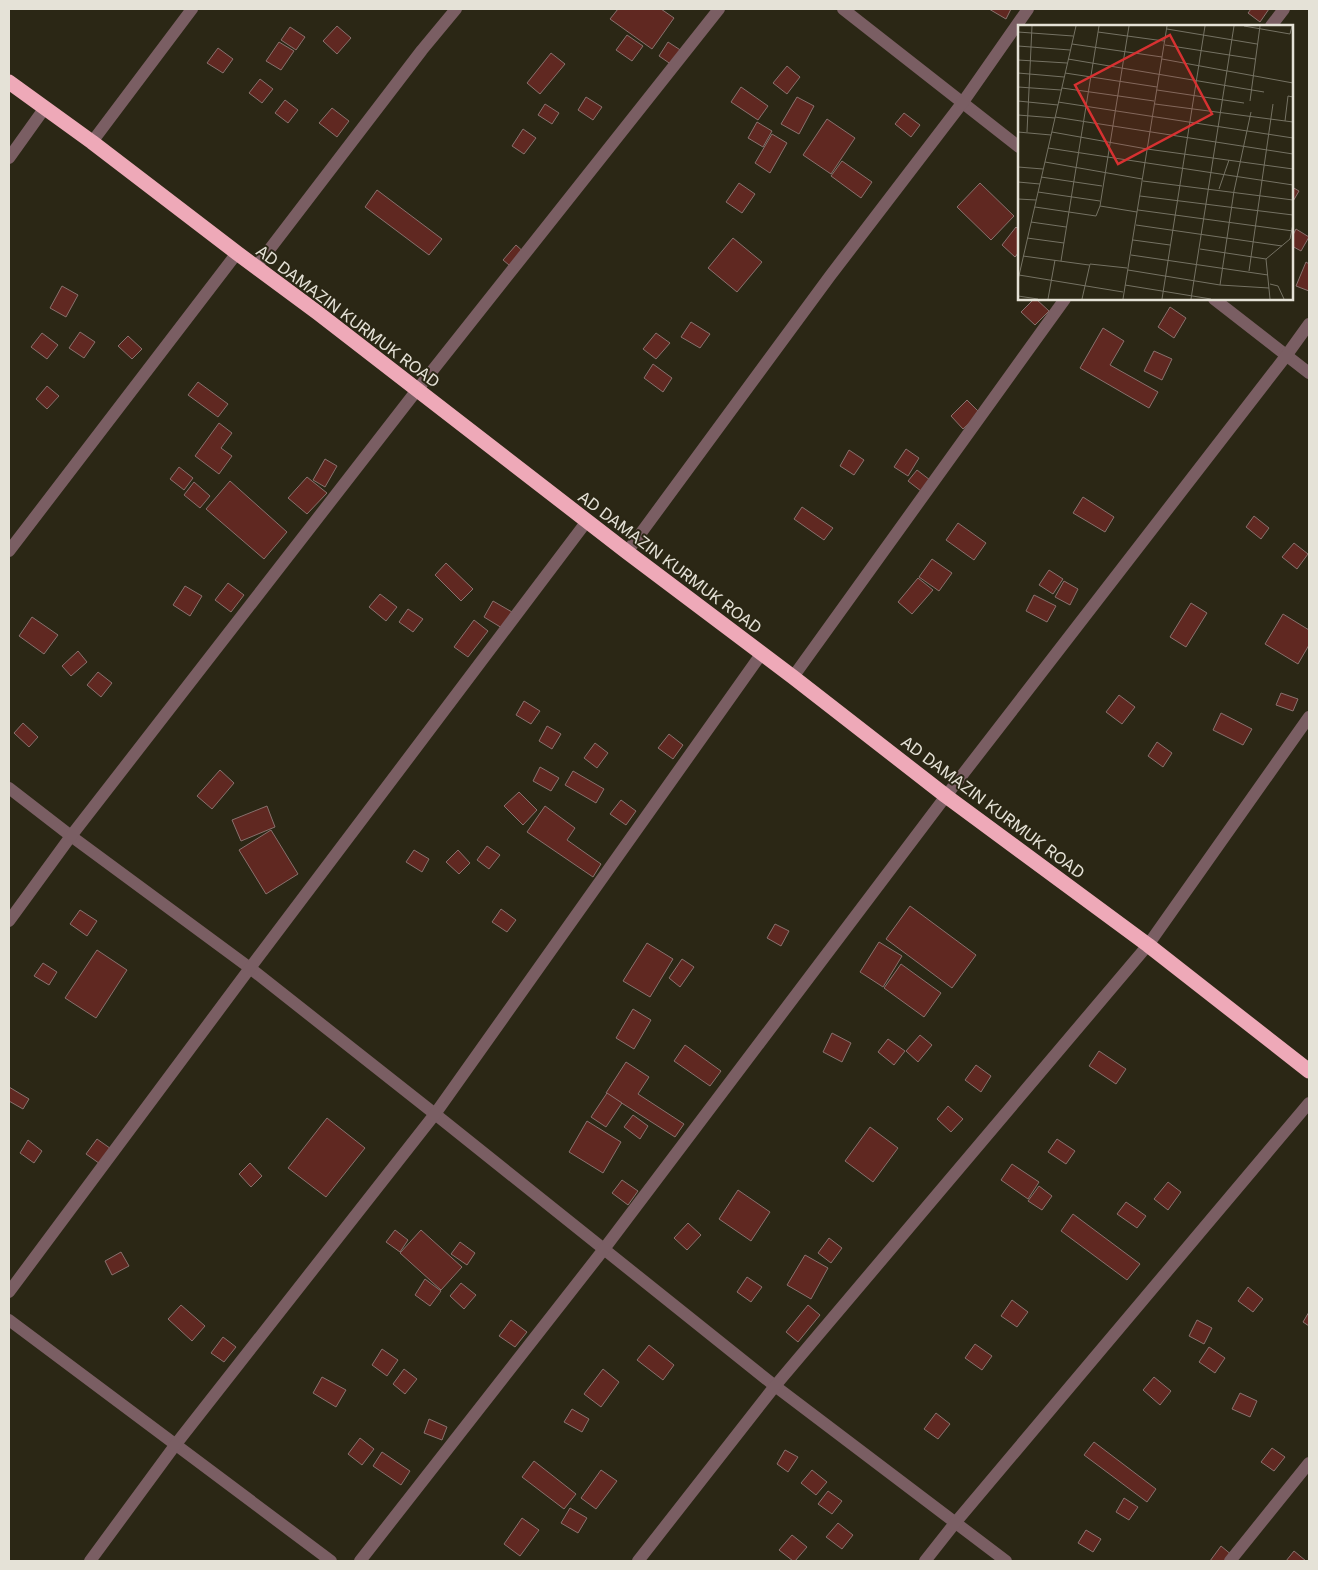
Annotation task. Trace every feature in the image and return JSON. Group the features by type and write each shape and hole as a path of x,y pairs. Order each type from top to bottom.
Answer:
{"highway":[{"name":"AD DAMAZIN KURMUK ROAD","path":"9,82 92,142 236,253 318,313 946,796 1148,945 1309,1071"}],"street":[{"path":"92,142 192,9"},
{"path":"256,267 416,58 456,9"},
{"path":"9,921 70,836 417,390 719,9"},
{"path":"843,9 1018,146"},
{"path":"627,552 830,276 962,102 1028,9"},
{"path":"1272,25 1284,9"},
{"path":"9,158 44,109"},
{"path":"9,551 236,253"},
{"path":"793,677 1065,300"},
{"path":"1215,300 1309,374"},
{"path":"360,1561 604,1249 946,796 1309,324"},
{"path":"9,1292 250,968 587,521"},
{"path":"90,1561 176,1444 436,1114 762,653"},
{"path":"638,1561 775,1386 1148,945 1309,717"},
{"path":"9,788 70,836 250,968 436,1114 775,1386 1006,1561"},
{"path":"925,1561 1309,1103"},
{"path":"9,1320 330,1561"},
{"path":"1230,1561 1309,1463"}],"building":[{"path":"618,9 661,9 674,18 652,49 610,19"},
{"path":"989,9 1011,9 1006,19"},
{"path":"1251,9 1269,9 1260,22 1248,13"},
{"path":"337,26 351,38 337,54 323,41"},
{"path":"290,27 305,37 296,50 281,40"},
{"path":"627,35 643,46 632,61 616,50"},
{"path":"279,42 294,51 281,70 266,61"},
{"path":"668,42 685,53 675,67 659,56"},
{"path":"218,48 233,59 223,73 207,63"},
{"path":"551,53 565,64 540,94 527,83"},
{"path":"787,66 800,77 787,94 773,83"},
{"path":"260,79 273,89 262,103 249,93"},
{"path":"741,87 768,106 758,120 731,102"},
{"path":"586,97 602,107 593,120 578,110"},
{"path":"797,97 814,106 799,134 781,124"},
{"path":"285,100 298,110 288,123 275,113"},
{"path":"545,104 559,113 552,124 538,115"},
{"path":"332,108 349,121 337,137 319,123"},
{"path":"904,113 920,125 911,137 895,124"},
{"path":"827,119 855,138 831,174 803,155"},
{"path":"757,122 772,131 763,147 748,138"},
{"path":"523,129 536,138 524,154 512,146"},
{"path":"772,134 787,143 770,173 755,163"},
{"path":"842,161 872,182 861,198 831,176"},
{"path":"739,183 755,194 742,213 726,202"},
{"path":"980,183 1014,216 991,240 957,207"},
{"path":"1293,188 1299,191 1293,201"},
{"path":"377,190 442,239 429,255 365,207"},
{"path":"1016,227 1018,229 1018,253 1015,257 1002,245"},
{"path":"1296,229 1309,237 1301,251 1293,247 1293,235"},
{"path":"733,238 762,262 737,292 708,268"},
{"path":"516,245 527,255 515,270 503,260"},
{"path":"1306,262 1309,264 1309,291 1296,286"},
{"path":"62,286 78,295 66,317 50,308"},
{"path":"1033,300 1037,300 1049,311 1035,325 1021,312"},
{"path":"1170,307 1186,318 1174,338 1158,327"},
{"path":"691,322 710,334 700,348 681,337"},
{"path":"1103,328 1124,341 1110,365 1158,392 1149,408 1080,368"},
{"path":"80,332 95,342 84,358 69,348"},
{"path":"42,333 58,345 47,359 31,347"},
{"path":"656,333 670,343 656,359 643,349"},
{"path":"128,336 142,349 132,359 118,346"},
{"path":"1154,351 1172,359 1162,380 1144,371"},
{"path":"653,364 672,378 663,392 644,378"},
{"path":"198,382 228,404 218,417 188,395"},
{"path":"47,386 59,396 47,409 36,399"},
{"path":"967,400 980,413 963,429 951,416"},
{"path":"219,423 232,433 221,448 232,456 219,474 195,456"},
{"path":"906,449 919,458 908,476 894,467"},
{"path":"849,450 864,460 854,475 840,466"},
{"path":"325,459 337,466 325,487 313,480"},
{"path":"179,467 193,478 184,490 170,479"},
{"path":"917,470 930,480 921,491 908,481"},
{"path":"307,477 327,493 307,514 288,498"},
{"path":"230,481 287,532 264,559 206,509"},
{"path":"194,482 210,496 200,508 184,495"},
{"path":"1083,497 1114,517 1105,532 1073,513"},
{"path":"802,507 833,528 824,540 794,519"},
{"path":"1254,516 1269,528 1261,539 1246,527"},
{"path":"958,523 986,543 974,560 946,540"},
{"path":"1294,543 1308,554 1297,569 1282,557"},
{"path":"932,559 952,573 939,591 919,577"},
{"path":"446,563 473,589 461,601 435,575"},
{"path":"1049,570 1063,579 1053,594 1039,585"},
{"path":"918,578 933,590 912,614 898,602"},
{"path":"1064,581 1078,589 1070,605 1055,597"},
{"path":"228,583 244,595 231,612 215,600"},
{"path":"185,586 202,596 190,616 173,605"},
{"path":"380,594 397,607 386,621 369,607"},
{"path":"1034,595 1056,606 1047,622 1026,611"},
{"path":"493,601 512,612 502,628 484,617"},
{"path":"1191,603 1207,613 1186,647 1170,637"},
{"path":"408,609 423,619 413,632 399,622"},
{"path":"1283,614 1309,630 1309,645 1298,664 1265,644"},
{"path":"32,617 58,635 44,654 19,636"},
{"path":"474,620 488,631 468,657 454,647"},
{"path":"78,651 87,662 71,676 62,666"},
{"path":"98,672 112,683 101,697 87,685"},
{"path":"1281,693 1298,699 1293,711 1276,705"},
{"path":"1119,695 1135,707 1122,724 1106,712"},
{"path":"524,701 540,711 531,724 516,715"},
{"path":"1221,713 1252,729 1243,745 1213,730"},
{"path":"23,723 38,737 29,747 14,733"},
{"path":"547,726 561,734 552,749 539,741"},
{"path":"669,734 683,745 673,759 658,748"},
{"path":"1157,742 1172,753 1163,767 1148,756"},
{"path":"595,743 608,753 597,768 584,758"},
{"path":"540,767 559,778 551,791 533,781"},
{"path":"220,770 234,783 212,809 197,796"},
{"path":"573,771 604,789 596,803 565,785"},
{"path":"519,792 537,810 523,825 504,806"},
{"path":"621,800 636,811 626,825 610,814"},
{"path":"267,806 275,827 241,841 232,820"},
{"path":"545,806 575,828 567,840 601,864 593,877 527,832"},
{"path":"271,830 298,874 266,894 239,850"},
{"path":"487,846 500,855 489,869 477,860"},
{"path":"414,850 429,859 422,872 406,862"},
{"path":"458,850 470,863 459,874 446,862"},
{"path":"910,906 976,955 952,988 886,939"},
{"path":"501,909 516,920 507,932 492,922"},
{"path":"80,910 97,921 87,936 70,924"},
{"path":"775,924 789,931 781,946 767,938"},
{"path":"879,942 902,956 883,987 860,972"},
{"path":"647,943 673,959 650,997 623,981"},
{"path":"97,950 127,970 96,1018 65,998"},
{"path":"682,959 694,967 680,987 669,978"},
{"path":"43,963 57,972 49,985 34,976"},
{"path":"901,964 941,993 924,1017 884,988"},
{"path":"633,1009 651,1020 634,1049 616,1038"},
{"path":"832,1033 851,1043 842,1062 823,1052"},
{"path":"920,1035 932,1045 918,1062 906,1051"},
{"path":"888,1039 905,1051 894,1065 878,1052"},
{"path":"685,1045 721,1071 710,1086 674,1061"},
{"path":"1099,1051 1126,1069 1116,1084 1089,1066"},
{"path":"626,1062 649,1077 638,1094 684,1124 675,1137 606,1093"},
{"path":"976,1065 991,1076 981,1092 965,1080"},
{"path":"9,1087 29,1099 23,1109 9,1101"},
{"path":"607,1093 622,1103 606,1127 591,1117"},
{"path":"948,1106 963,1119 951,1132 937,1119"},
{"path":"633,1115 648,1126 640,1139 624,1127"},
{"path":"327,1118 365,1148 326,1197 288,1168"},
{"path":"587,1121 621,1142 603,1173 569,1152"},
{"path":"870,1127 898,1148 873,1182 845,1161"},
{"path":"97,1139 114,1151 103,1166 86,1154"},
{"path":"1057,1139 1075,1151 1066,1164 1048,1152"},
{"path":"28,1140 42,1151 34,1163 20,1153"},
{"path":"250,1163 262,1176 251,1187 239,1174"},
{"path":"1012,1164 1039,1182 1028,1199 1001,1180"},
{"path":"622,1180 638,1191 628,1205 612,1193"},
{"path":"1168,1182 1181,1192 1168,1210 1154,1199"},
{"path":"1039,1186 1052,1196 1042,1210 1028,1201"},
{"path":"738,1190 770,1212 751,1241 719,1219"},
{"path":"1126,1202 1146,1216 1137,1228 1117,1214"},
{"path":"1073,1214 1140,1264 1127,1280 1061,1231"},
{"path":"688,1223 701,1235 687,1250 674,1238"},
{"path":"395,1230 408,1240 400,1252 386,1242"},
{"path":"421,1230 462,1267 441,1290 400,1253"},
{"path":"829,1238 842,1248 831,1263 818,1253"},
{"path":"460,1242 475,1253 467,1265 451,1254"},
{"path":"121,1252 129,1266 112,1275 105,1261"},
{"path":"805,1255 828,1268 811,1299 787,1285"},
{"path":"747,1277 762,1287 751,1302 737,1292"},
{"path":"425,1279 441,1291 430,1306 415,1295"},
{"path":"461,1283 476,1295 464,1309 450,1296"},
{"path":"1248,1287 1263,1299 1253,1312 1238,1301"},
{"path":"1012,1300 1028,1312 1017,1327 1001,1316"},
{"path":"181,1305 205,1326 192,1341 168,1319"},
{"path":"808,1305 820,1315 798,1342 786,1332"},
{"path":"1309,1312 1309,1326 1303,1322"},
{"path":"511,1320 527,1332 515,1347 499,1336"},
{"path":"1197,1320 1212,1328 1204,1344 1189,1336"},
{"path":"223,1337 236,1347 224,1362 211,1353"},
{"path":"975,1344 992,1356 982,1370 965,1358"},
{"path":"649,1345 674,1365 663,1380 637,1360"},
{"path":"1209,1347 1225,1358 1215,1373 1199,1362"},
{"path":"382,1349 398,1360 387,1376 372,1365"},
{"path":"404,1369 417,1379 405,1394 393,1384"},
{"path":"603,1369 619,1382 601,1407 584,1394"},
{"path":"322,1377 346,1390 336,1407 313,1393"},
{"path":"1154,1377 1171,1391 1160,1405 1143,1390"},
{"path":"1240,1393 1257,1401 1250,1417 1232,1409"},
{"path":"572,1409 589,1419 582,1432 564,1422"},
{"path":"936,1413 950,1424 938,1439 924,1429"},
{"path":"429,1419 447,1427 442,1440 424,1433"},
{"path":"360,1438 374,1449 362,1465 348,1454"},
{"path":"1094,1442 1156,1489 1147,1502 1084,1455"},
{"path":"1272,1448 1285,1457 1274,1471 1261,1462"},
{"path":"785,1450 798,1457 788,1472 777,1464"},
{"path":"382,1452 410,1471 401,1485 373,1466"},
{"path":"534,1461 576,1494 564,1509 522,1477"},
{"path":"601,1470 617,1481 596,1509 581,1498"},
{"path":"812,1470 827,1482 816,1495 801,1483"},
{"path":"828,1491 842,1501 832,1514 818,1504"},
{"path":"1124,1498 1138,1507 1129,1520 1116,1512"},
{"path":"570,1508 587,1518 578,1533 561,1523"},
{"path":"522,1518 539,1530 520,1556 504,1544"},
{"path":"838,1523 853,1535 842,1549 826,1537"},
{"path":"1086,1530 1101,1539 1093,1552 1078,1543"},
{"path":"792,1535 807,1547 795,1561 779,1550"},
{"path":"1221,1546 1233,1556 1228,1561 1210,1561"},
{"path":"1294,1551 1306,1561 1286,1561"}]}
